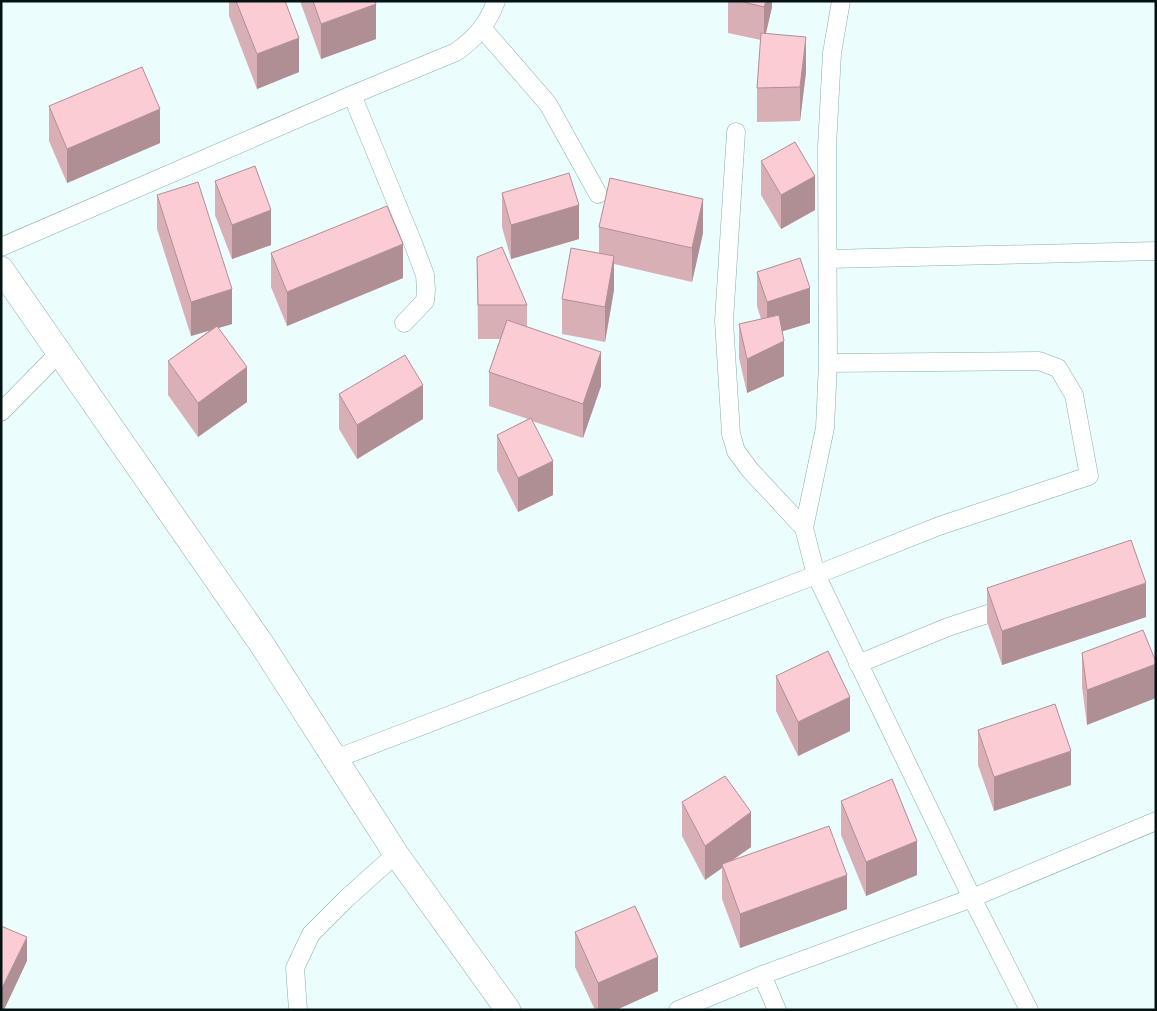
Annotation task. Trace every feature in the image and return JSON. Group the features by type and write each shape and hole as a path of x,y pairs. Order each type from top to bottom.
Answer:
{"main road":[{"path":"1,269 264,646 396,854 508,1010"}],"street":[{"path":"1,247 456,52 483,29 496,1"},
{"path":"841,1 832,53 827,146 828,363 825,428 804,528 816,575 972,898 1029,1010"},
{"path":"483,29 548,104 598,194"},
{"path":"352,95 425,275 425,301 404,323"},
{"path":"736,132 724,321 731,434 736,451 750,470 804,528"},
{"path":"828,259 1156,251"},
{"path":"1,412 60,352"},
{"path":"335,758 816,575 939,526 1089,476 1074,395 1058,368 1039,361 828,363"},
{"path":"858,664 948,627 1025,601"},
{"path":"678,1010 762,975 972,898 1156,821"},
{"path":"298,1010 296,968 312,934 346,899 396,854"},
{"path":"762,975 777,1010"}],"building":[{"path":"236,1 285,1 299,38 257,54"},
{"path":"313,1 375,1 376,4 321,24"},
{"path":"739,1 766,1 764,7"},
{"path":"761,33 806,37 800,87 757,88"},
{"path":"142,67 160,109 67,149 49,106"},
{"path":"795,142 815,176 781,195 761,161"},
{"path":"255,166 271,210 232,225 215,181"},
{"path":"569,173 579,205 511,225 502,193"},
{"path":"610,178 703,199 692,248 599,227"},
{"path":"198,182 232,289 191,302 157,195"},
{"path":"387,206 403,244 287,292 271,253"},
{"path":"502,247 527,305 478,305 477,257"},
{"path":"571,248 614,256 605,307 562,299"},
{"path":"800,258 810,288 767,302 757,272"},
{"path":"779,315 784,341 747,359 739,324"},
{"path":"507,320 601,352 583,404 489,372"},
{"path":"217,326 247,367 198,403 168,361"},
{"path":"405,355 423,385 357,425 339,394"},
{"path":"531,418 553,461 518,478 497,435"},
{"path":"1131,540 1146,583 1002,631 987,588"},
{"path":"1143,630 1156,664 1087,690 1082,653"},
{"path":"828,651 850,697 798,722 776,676"},
{"path":"1055,704 1071,751 994,777 978,730"},
{"path":"725,776 751,812 705,846 682,802"},
{"path":"892,779 917,841 866,862 841,801"},
{"path":"829,826 847,875 740,914 722,864"},
{"path":"635,906 658,957 598,983 575,932"},
{"path":"1,926 27,937 1,990"}]}
